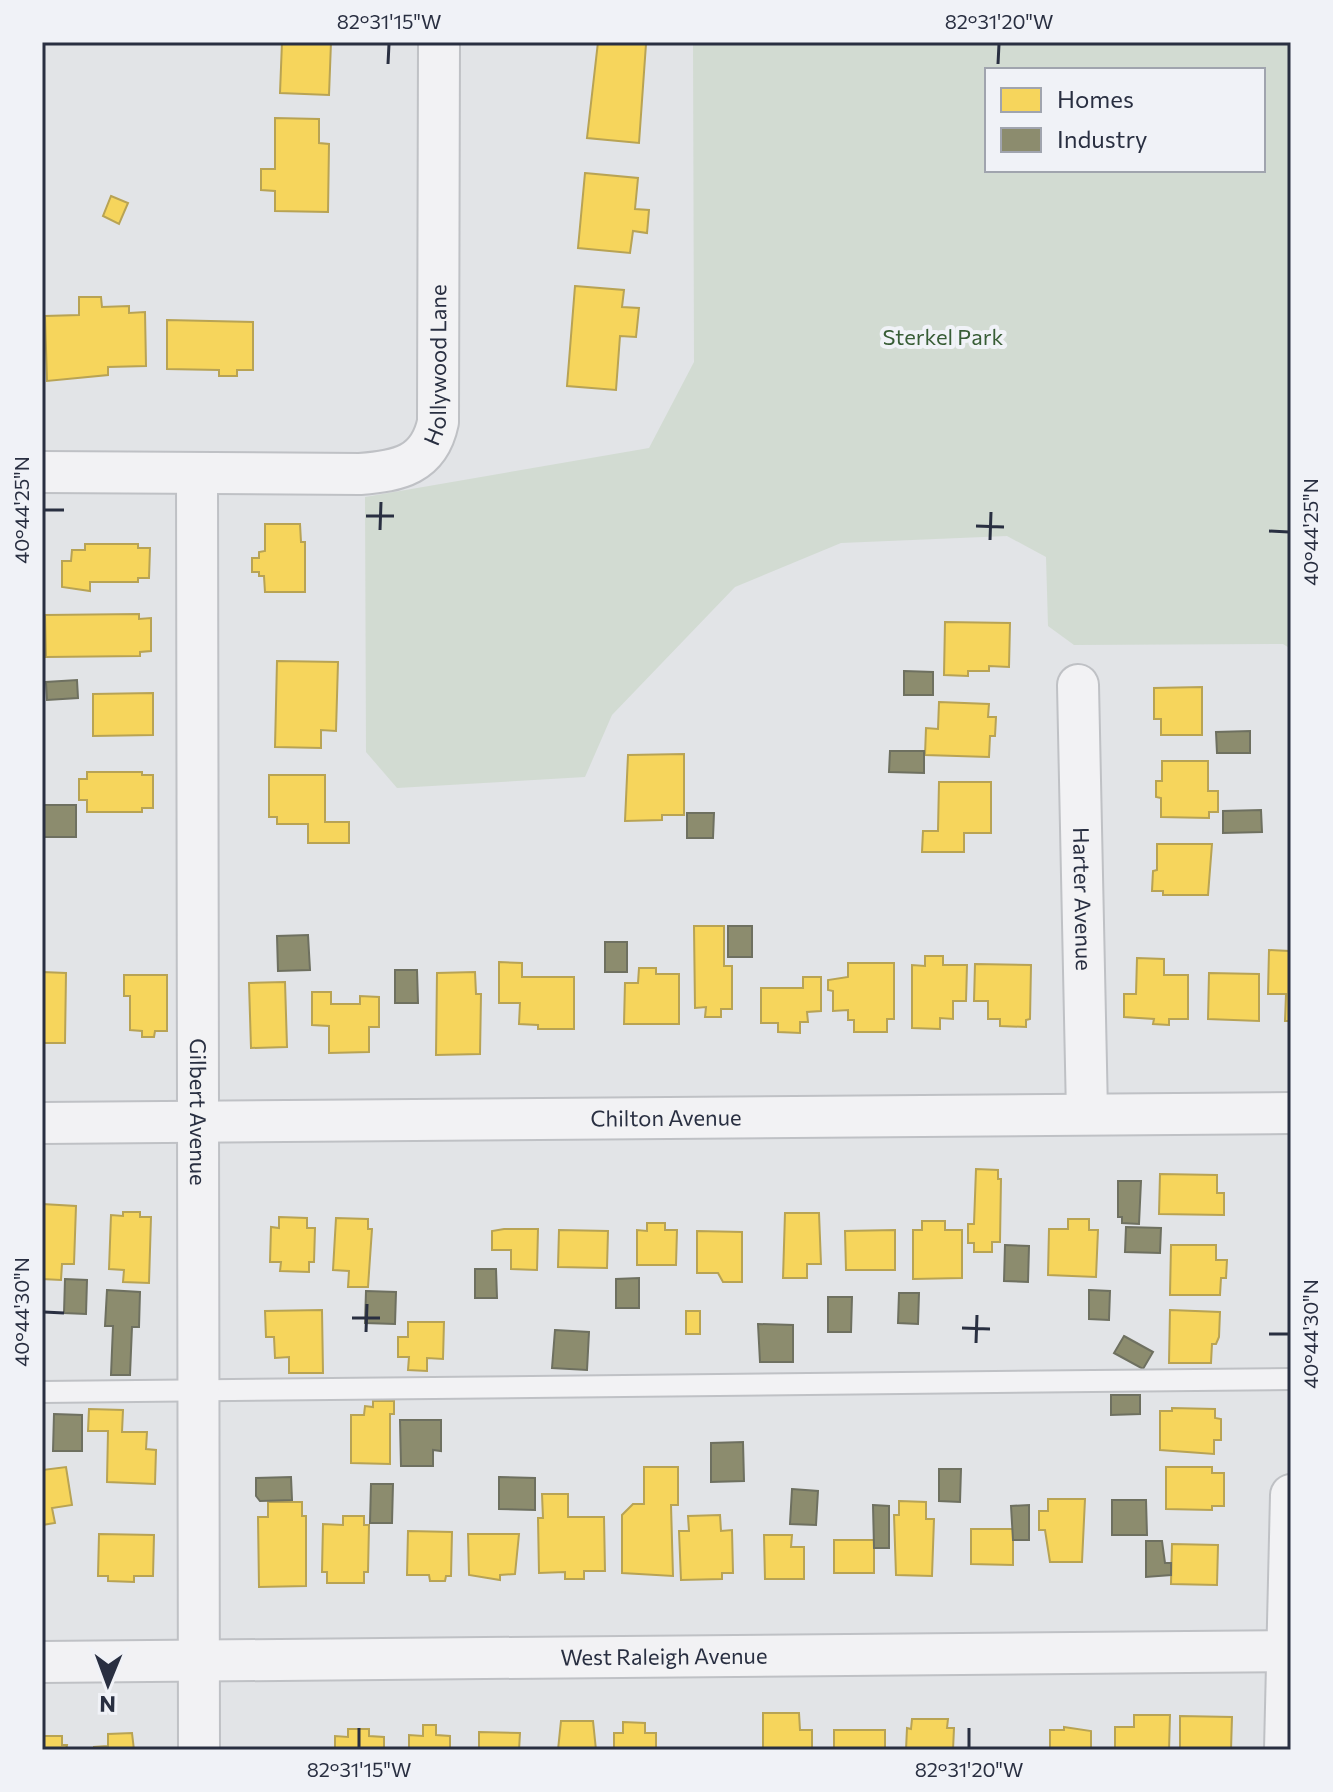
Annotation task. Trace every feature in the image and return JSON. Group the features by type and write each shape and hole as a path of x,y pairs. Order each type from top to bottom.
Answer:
{"street":[{"name":"Hollywood Lane","path":"197,474 385,472 422,455 434,442 438,422 439,42"},
{"path":"42,472 197,474"},
{"name":"Gilbert Avenue","path":"197,474 199,1750"},
{"name":"Harter Avenue","path":"1078,685 1087,1113"},
{"name":"Chilton Avenue","path":"42,1123 1291,1113"},
{"path":"1285,1750 1291,1495"},
{"name":"West Raleigh Avenue","path":"42,1662 1288,1651"}],"lane":[{"path":"42,1392 1291,1379"}],"green space":[{"name":"Sterkel Park","path":"693,42 1291,42 1291,649 1283,644 1074,645 1048,626 1046,557 1007,536 841,543 735,587 612,715 585,777 397,788 366,752 365,497 649,448 694,362"}],"building: Homes":[{"path":"282,42 331,42 329,95 280,93"},
{"path":"598,42 646,44 639,143 587,138"},
{"path":"275,118 319,119 319,143 329,144 328,212 275,211 275,191 261,190 261,169 275,169"},
{"path":"585,173 638,178 635,209 649,210 647,233 633,231 630,253 578,248"},
{"path":"111,196 128,203 119,224 103,216"},
{"path":"575,286 624,290 622,307 639,308 636,337 620,336 616,390 567,386"},
{"path":"79,297 101,297 102,307 129,306 129,313 145,312 146,366 108,367 108,375 47,381 45,316 79,315"},
{"path":"167,320 253,322 253,370 237,370 237,376 219,376 219,370 167,369"},
{"path":"265,524 300,524 301,542 305,542 305,592 265,592 264,576 252,572 252,558 259,558 259,552 265,551"},
{"path":"85,544 138,544 138,548 150,548 149,578 138,578 138,582 90,582 90,591 62,587 62,561 71,561 72,550 85,550"},
{"path":"139,614 139,619 151,618 151,651 140,652 140,656 46,657 45,615"},
{"path":"945,622 1010,623 1009,667 989,666 989,671 968,671 968,676 944,675"},
{"path":"277,661 338,662 336,731 321,730 321,748 275,747"},
{"path":"1202,687 1202,735 1161,735 1161,719 1154,719 1154,688"},
{"path":"153,693 153,735 93,736 93,694"},
{"path":"939,702 989,704 988,717 996,717 995,736 990,736 989,757 925,755 926,728 938,729"},
{"path":"684,754 684,815 662,815 662,820 625,821 628,755"},
{"path":"1162,761 1208,761 1208,791 1218,791 1218,812 1209,812 1209,818 1161,817 1161,798 1156,797 1156,781 1162,781"},
{"path":"87,772 142,772 142,775 153,775 153,808 142,808 142,812 87,812 87,800 79,800 79,779 87,779"},
{"path":"269,775 325,775 325,822 349,822 349,843 308,843 308,824 277,824 277,817 269,817"},
{"path":"939,782 991,782 991,833 964,833 964,852 922,852 923,831 938,831"},
{"path":"1157,844 1212,844 1208,895 1163,895 1163,891 1152,891 1153,871 1157,870"},
{"path":"694,926 724,926 724,966 732,966 732,1009 721,1009 721,1017 705,1017 706,1007 695,1008"},
{"path":"1269,950 1289,951 1291,1021 1285,1021 1286,994 1268,994"},
{"path":"925,956 943,956 943,965 967,965 966,1001 953,1001 953,1019 940,1018 940,1029 912,1028 912,965 925,966"},
{"path":"1137,958 1164,959 1164,975 1188,975 1188,1019 1169,1019 1169,1025 1153,1024 1154,1019 1124,1017 1124,994 1136,994"},
{"path":"499,962 522,963 522,977 574,977 574,1029 538,1029 538,1025 519,1024 520,1003 499,1003"},
{"path":"848,963 894,963 894,1019 887,1019 887,1032 854,1032 854,1020 848,1020 848,1010 833,1011 833,991 828,990 828,980 848,977"},
{"path":"975,964 1031,965 1030,1019 1026,1020 1026,1027 1000,1026 1000,1019 988,1019 988,1001 974,1001"},
{"path":"639,968 656,968 656,974 679,974 679,1024 624,1024 625,983 638,983"},
{"path":"42,972 66,973 65,1043 42,1043"},
{"path":"475,972 476,994 481,994 480,1054 436,1055 437,973"},
{"path":"1209,973 1259,974 1259,1021 1208,1019"},
{"path":"124,975 167,975 167,1031 155,1031 154,1037 142,1037 142,1031 130,1030 130,996 124,996"},
{"path":"803,977 821,977 821,1011 807,1012 808,1022 800,1022 800,1033 778,1032 778,1023 761,1023 761,988 803,988"},
{"path":"285,982 287,1047 251,1048 249,983"},
{"path":"312,992 331,992 331,1004 360,1004 360,996 379,997 379,1027 369,1027 369,1052 329,1053 329,1026 312,1025"},
{"path":"976,1169 998,1170 998,1179 1001,1179 1000,1242 992,1242 992,1252 974,1252 974,1243 968,1243 968,1224 974,1224"},
{"path":"1160,1174 1217,1175 1217,1193 1224,1193 1224,1215 1159,1214"},
{"path":"42,1204 76,1206 74,1264 62,1264 61,1280 42,1279"},
{"path":"123,1212 140,1212 140,1217 151,1217 149,1283 123,1282 124,1270 109,1269 111,1215 123,1216"},
{"path":"785,1213 819,1213 821,1264 807,1264 807,1278 783,1278"},
{"path":"279,1217 307,1218 307,1228 315,1228 314,1262 309,1262 309,1272 280,1271 281,1262 270,1262 271,1227 279,1228"},
{"path":"336,1218 368,1219 368,1229 372,1229 368,1287 348,1287 349,1271 333,1270"},
{"path":"1068,1219 1089,1219 1089,1230 1098,1230 1096,1277 1048,1275 1049,1229 1068,1229"},
{"path":"922,1221 945,1221 945,1230 962,1230 962,1278 913,1279 913,1230 922,1230"},
{"path":"647,1223 665,1223 665,1230 677,1230 676,1265 637,1265 637,1230 647,1231"},
{"path":"538,1229 537,1270 511,1269 511,1250 492,1250 492,1231"},
{"path":"559,1230 608,1231 607,1268 558,1267"},
{"path":"895,1230 895,1270 846,1270 845,1231"},
{"path":"697,1231 742,1232 742,1282 723,1282 718,1273 697,1273"},
{"path":"1171,1245 1216,1245 1216,1260 1227,1260 1226,1278 1221,1278 1220,1295 1170,1295"},
{"path":"322,1310 323,1373 289,1373 289,1357 275,1358 274,1337 266,1337 265,1311"},
{"path":"1170,1310 1220,1312 1219,1337 1216,1344 1212,1344 1211,1363 1169,1363"},
{"path":"686,1311 700,1311 700,1334 686,1334"},
{"path":"408,1322 444,1322 443,1359 427,1358 427,1371 408,1370 409,1357 398,1357 398,1337 408,1337"},
{"path":"373,1401 394,1401 394,1414 390,1414 390,1464 351,1463 351,1415 364,1415 365,1406 373,1407"},
{"path":"1172,1408 1215,1409 1215,1418 1221,1419 1221,1440 1214,1440 1214,1454 1160,1450 1160,1411 1172,1411"},
{"path":"89,1409 123,1410 122,1432 147,1432 146,1449 156,1450 155,1484 107,1482 108,1431 88,1431"},
{"path":"42,1466 43,1470 66,1467 72,1505 52,1508 55,1523 42,1525"},
{"path":"644,1467 678,1467 678,1505 671,1505 673,1576 622,1573 622,1515 633,1504 644,1504"},
{"path":"1166,1467 1212,1467 1212,1473 1224,1473 1224,1506 1212,1506 1212,1510 1166,1509"},
{"path":"542,1494 568,1494 568,1517 604,1517 605,1571 584,1571 584,1579 565,1579 565,1572 539,1573 538,1518 543,1518"},
{"path":"1048,1499 1085,1499 1082,1562 1050,1562 1045,1530 1039,1530 1039,1511 1048,1511"},
{"path":"899,1501 926,1502 926,1519 934,1519 932,1576 896,1575 894,1515 899,1515"},
{"path":"268,1502 302,1502 302,1516 306,1516 306,1586 259,1587 258,1517 268,1517"},
{"path":"720,1515 721,1531 732,1530 733,1573 722,1573 722,1579 681,1580 679,1531 689,1531 688,1516"},
{"path":"343,1516 364,1516 364,1525 369,1525 368,1572 364,1572 364,1583 327,1583 327,1572 322,1572 323,1524 343,1525"},
{"path":"971,1529 1013,1529 1013,1565 971,1564"},
{"path":"408,1531 452,1532 451,1576 446,1576 445,1581 430,1581 429,1575 407,1575"},
{"path":"99,1534 154,1535 153,1576 134,1576 134,1582 108,1581 108,1576 98,1576"},
{"path":"468,1534 519,1534 515,1574 500,1575 500,1580 469,1575"},
{"path":"764,1535 792,1535 791,1547 804,1547 804,1579 765,1579"},
{"path":"834,1540 874,1540 874,1573 834,1573"},
{"path":"1172,1544 1218,1545 1217,1585 1171,1584"},
{"path":"763,1713 799,1713 800,1730 812,1730 812,1750 763,1750"},
{"path":"1134,1715 1170,1715 1169,1750 1115,1750 1115,1727 1134,1727"},
{"path":"1180,1716 1232,1717 1231,1750 1180,1750"},
{"path":"912,1719 948,1719 947,1728 954,1728 953,1750 906,1750 907,1728 911,1729"},
{"path":"561,1721 593,1721 596,1750 558,1750"},
{"path":"623,1722 645,1723 645,1733 656,1733 656,1750 614,1750 614,1733 623,1733"},
{"path":"423,1725 436,1725 436,1735 450,1736 450,1750 409,1750 409,1735 423,1736"},
{"path":"1064,1727 1091,1731 1091,1750 1050,1750 1050,1730 1064,1730"},
{"path":"348,1729 369,1729 369,1736 384,1737 384,1750 335,1750 335,1736 348,1737"},
{"path":"834,1730 885,1730 885,1750 834,1750"},
{"path":"479,1732 520,1733 519,1750 479,1750"},
{"path":"132,1733 134,1750 94,1750 94,1747 108,1746 108,1734"},
{"path":"42,1736 62,1736 62,1745 67,1745 66,1750 42,1750"}],"building: Industry":[{"path":"904,671 933,672 933,695 904,695"},
{"path":"77,680 78,698 47,700 46,682"},
{"path":"1250,731 1250,753 1217,753 1216,732"},
{"path":"890,751 924,751 924,773 889,772"},
{"path":"42,805 76,805 76,837 42,837"},
{"path":"1261,810 1262,832 1223,833 1223,811"},
{"path":"687,813 714,813 713,838 687,838"},
{"path":"728,926 752,926 752,957 728,957"},
{"path":"308,935 310,970 278,971 277,936"},
{"path":"605,942 627,942 627,972 605,972"},
{"path":"395,970 417,970 418,1003 395,1003"},
{"path":"1118,1181 1141,1181 1139,1224 1122,1223 1122,1217 1118,1217"},
{"path":"1126,1227 1161,1228 1160,1253 1125,1252"},
{"path":"1005,1245 1029,1246 1028,1282 1004,1281"},
{"path":"475,1269 496,1269 497,1298 475,1298"},
{"path":"639,1278 639,1308 616,1308 616,1279"},
{"path":"65,1279 87,1280 86,1314 64,1313"},
{"path":"107,1290 140,1292 139,1327 132,1327 130,1375 111,1375 113,1326 105,1326"},
{"path":"1089,1290 1110,1291 1109,1320 1089,1319"},
{"path":"366,1291 396,1292 395,1324 365,1323"},
{"path":"899,1293 919,1293 918,1324 898,1323"},
{"path":"828,1297 852,1297 851,1332 828,1332"},
{"path":"758,1324 793,1325 793,1362 760,1362"},
{"path":"555,1330 589,1332 587,1370 552,1368"},
{"path":"1124,1336 1153,1352 1143,1369 1114,1353"},
{"path":"1111,1395 1140,1395 1140,1414 1111,1415"},
{"path":"54,1414 82,1415 82,1451 53,1451"},
{"path":"400,1420 441,1420 441,1451 433,1450 433,1466 401,1466"},
{"path":"743,1442 744,1481 711,1482 711,1443"},
{"path":"939,1469 961,1469 960,1502 939,1501"},
{"path":"291,1477 292,1500 260,1501 256,1496 256,1478"},
{"path":"499,1477 535,1478 535,1510 499,1509"},
{"path":"371,1484 393,1484 392,1523 370,1523"},
{"path":"792,1489 818,1491 816,1525 790,1524"},
{"path":"1112,1500 1146,1500 1147,1535 1112,1535"},
{"path":"873,1505 889,1506 889,1548 874,1548"},
{"path":"1029,1505 1029,1540 1013,1540 1011,1506"},
{"path":"1146,1541 1162,1541 1165,1563 1171,1563 1171,1575 1146,1577"}]}
